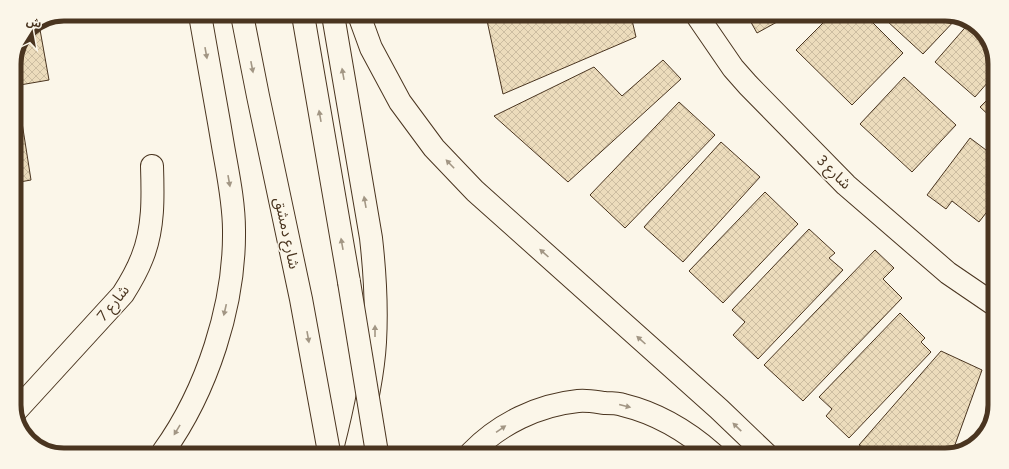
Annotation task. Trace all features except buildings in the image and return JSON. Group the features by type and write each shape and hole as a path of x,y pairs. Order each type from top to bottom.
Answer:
{"main road":[{"path":"165,448 186,414 203,380 216,344 224,314 232,269 234,231 233,199 201,21"},
{"name":"شارع دمشق","path":"243,21 301,298 328,448"},
{"path":"304,21 376,448"},
{"path":"334,21 371,238 375,275 375,342 366,409 356,448"},
{"path":"360,21 371,48 400,102 434,148 476,191 719,409 760,448"},
{"name":"شارع 3","path":"701,21 733,68 748,85 846,185 948,273 988,300"},
{"name":"شارع 7","path":"21,405 123,294 134,276 148,242 152,204 152,166"},
{"path":"477,448 490,436 509,423 526,415 554,406 579,401 623,404 651,414 695,439 706,448"}]}
